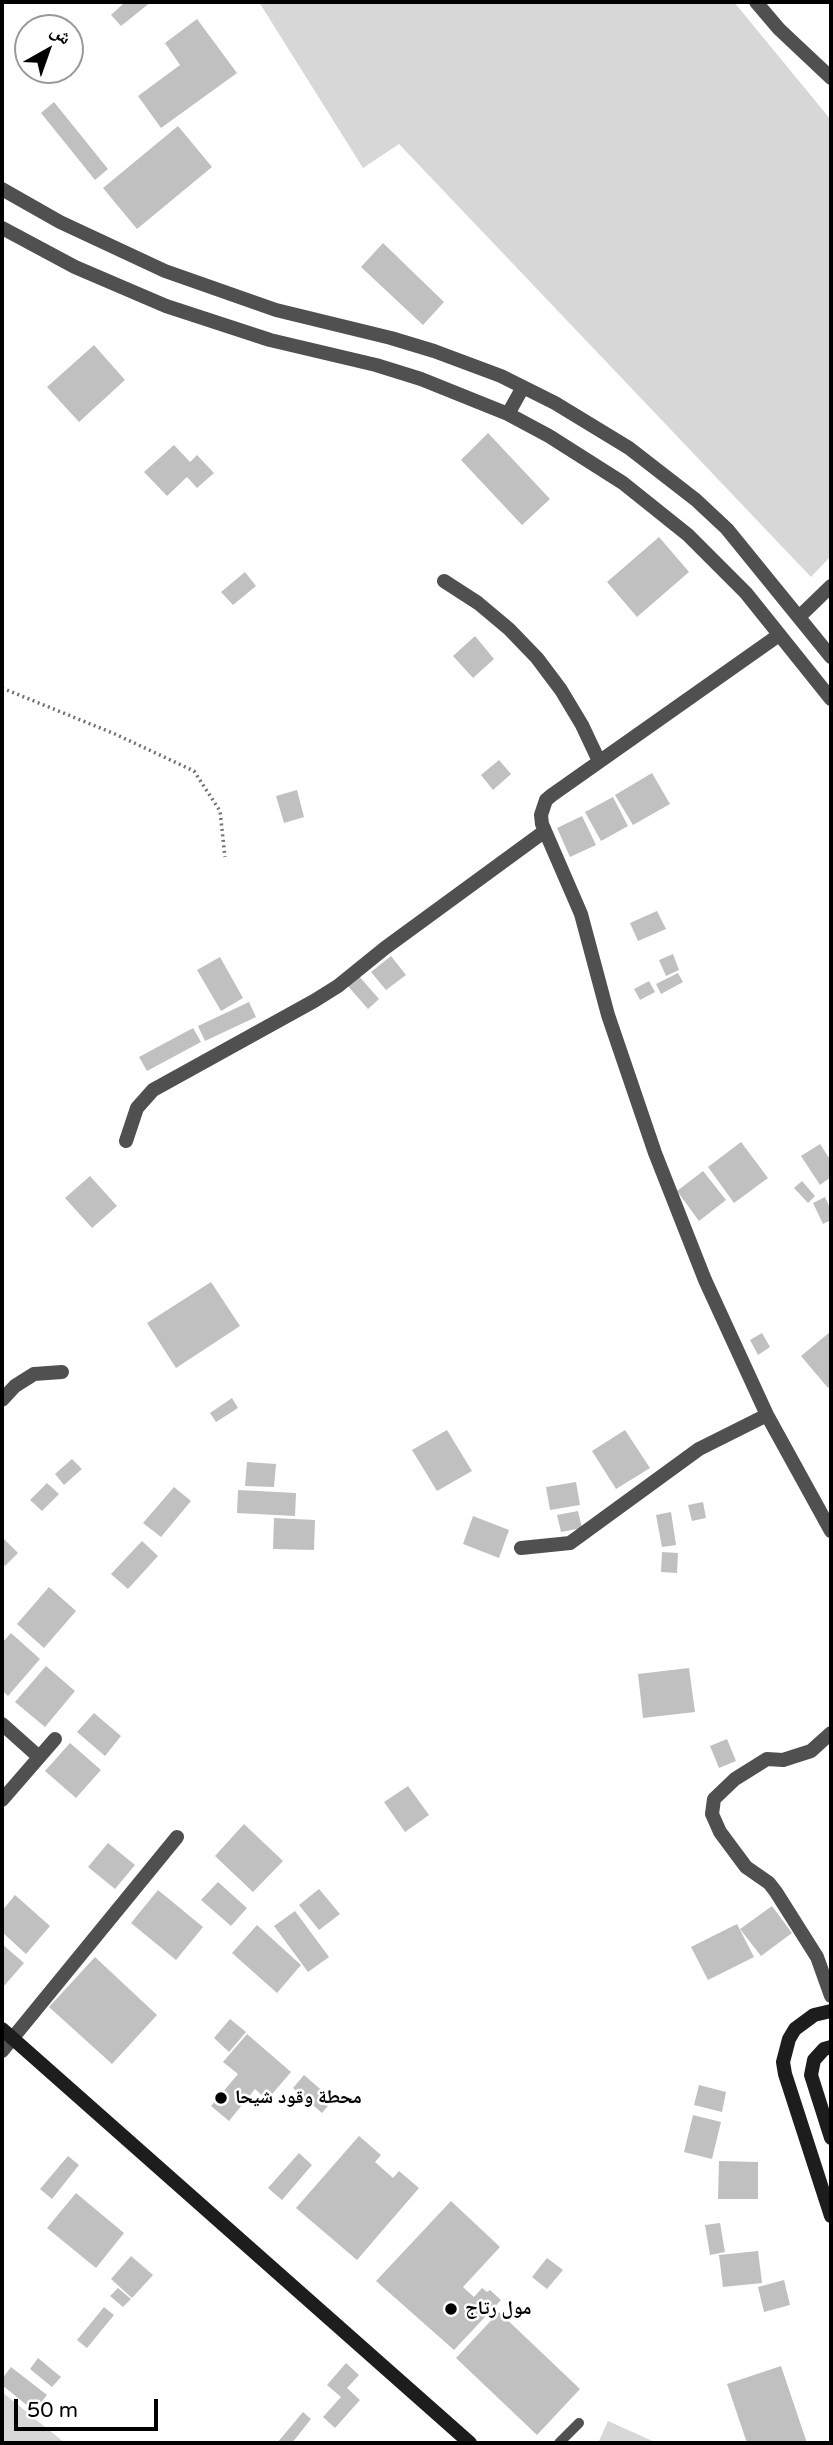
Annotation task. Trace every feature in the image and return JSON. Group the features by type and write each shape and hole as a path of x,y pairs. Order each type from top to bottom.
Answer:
{"main road":[{"path":"831,2011 814,2015 795,2029 789,2039 783,2062 831,2216"},
{"path":"7,2034 470,2443"},
{"path":"831,2047 824,2049 814,2060 811,2075 831,2138"}],"street":[{"path":"756,2 779,29 831,78"},
{"path":"2,189 60,222 165,271 276,310 433,351 501,376 565,408 620,442 696,500 727,529 831,657"},
{"path":"2,228 75,267 166,306 270,340 376,365 421,379 508,414 590,460 656,509 718,563 746,593 831,699"},
{"path":"508,414 523,387"},
{"path":"444,581 488,612 537,658 561,690 599,761"},
{"path":"799,617 831,586"},
{"path":"779,635 546,800 541,815 545,831 581,915 608,1015 655,1153 705,1280 767,1415 831,1531"},
{"path":"126,1141 137,1108 153,1090 338,986 384,948 545,831"},
{"path":"2,1400 15,1386 34,1374 62,1373"},
{"path":"521,1548 570,1543 699,1448 767,1415"},
{"path":"2,1724 39,1757"},
{"path":"831,1733 811,1751 783,1760 767,1759 753,1766 714,1799 712,1814 720,1832 746,1867 769,1883 776,1892 817,1957 831,1996"},
{"path":"2,1800 55,1739"},
{"path":"2,2051 7,2034 177,1837"}],"lane":[{"path":"559,2443 579,2423"}],"path":[{"path":"2,688 141,745 194,771 220,811 225,857"}],"shaded area":[{"path":"259,2 734,2 831,120 831,556 811,577 399,144 363,168"},
{"path":"2,2392 65,2443 2,2443"},
{"path":"608,2421 657,2443 598,2443"}],"building":[{"path":"121,2 151,2 121,26 111,15 123,4"},
{"path":"197,19 237,73 161,128 138,96 180,65 165,43"},
{"path":"54,102 108,169 95,180 41,113"},
{"path":"178,126 212,167 137,229 103,188"},
{"path":"383,243 444,302 423,325 361,267"},
{"path":"94,345 125,380 79,422 47,387"},
{"path":"488,433 550,499 522,525 461,460"},
{"path":"174,445 190,462 197,455 214,473 197,488 187,477 167,496 144,472"},
{"path":"659,537 689,572 637,617 607,582"},
{"path":"245,572 256,586 233,605 221,592"},
{"path":"475,636 494,659 473,678 453,656"},
{"path":"499,760 511,774 493,790 481,775"},
{"path":"652,773 670,804 633,825 615,795"},
{"path":"297,790 304,817 284,823 276,796"},
{"path":"613,797 628,826 601,841 585,812"},
{"path":"582,816 596,845 570,857 557,828"},
{"path":"657,911 666,929 638,941 630,923"},
{"path":"673,954 679,970 666,976 659,960"},
{"path":"391,956 406,975 386,990 371,972"},
{"path":"220,957 243,998 221,1011 197,970"},
{"path":"678,973 683,982 661,994 656,984"},
{"path":"358,975 379,999 368,1009 347,985"},
{"path":"649,981 655,992 640,1000 634,989"},
{"path":"249,1002 256,1017 205,1041 198,1026"},
{"path":"193,1028 201,1042 147,1071 139,1057"},
{"path":"741,1142 768,1178 734,1203 708,1167"},
{"path":"820,1144 831,1161 831,1177 820,1185 801,1156"},
{"path":"703,1171 726,1200 699,1221 677,1191"},
{"path":"90,1176 117,1206 92,1228 65,1198"},
{"path":"802,1181 815,1196 808,1203 794,1188"},
{"path":"825,1197 831,1210 831,1220 823,1224 813,1203"},
{"path":"211,1282 240,1326 176,1368 147,1323"},
{"path":"830,1332 831,1385 828,1388 801,1356"},
{"path":"762,1333 770,1347 758,1355 750,1340"},
{"path":"232,1398 238,1408 216,1422 210,1413"},
{"path":"447,1430 472,1471 437,1491 412,1450"},
{"path":"625,1430 650,1468 616,1489 592,1451"},
{"path":"72,1459 82,1469 64,1485 55,1474"},
{"path":"247,1462 276,1464 274,1487 245,1486"},
{"path":"576,1482 580,1505 550,1510 546,1487"},
{"path":"47,1483 59,1494 42,1511 30,1500"},
{"path":"174,1487 191,1501 161,1537 143,1523"},
{"path":"238,1490 296,1493 295,1516 237,1513"},
{"path":"703,1502 706,1518 692,1521 688,1505"},
{"path":"578,1511 582,1528 561,1532 557,1515"},
{"path":"671,1512 676,1545 662,1547 656,1515"},
{"path":"473,1516 509,1530 499,1558 463,1544"},
{"path":"274,1518 315,1520 314,1550 273,1549"},
{"path":"2,1537 18,1553 5,1566 2,1562"},
{"path":"142,1541 158,1556 128,1589 111,1574"},
{"path":"662,1552 678,1553 677,1573 661,1572"},
{"path":"49,1587 76,1611 44,1648 17,1624"},
{"path":"11,1633 40,1659 8,1696 2,1690 2,1643"},
{"path":"46,1666 75,1691 45,1727 15,1702"},
{"path":"689,1668 695,1712 643,1718 638,1674"},
{"path":"94,1713 121,1736 105,1756 77,1732"},
{"path":"727,1739 736,1761 719,1768 710,1746"},
{"path":"70,1743 101,1770 76,1798 45,1771"},
{"path":"408,1786 429,1815 405,1832 384,1802"},
{"path":"244,1824 283,1861 253,1892 215,1856"},
{"path":"108,1843 135,1865 115,1889 88,1867"},
{"path":"218,1882 247,1908 231,1926 201,1900"},
{"path":"319,1889 340,1914 319,1930 299,1905"},
{"path":"158,1890 203,1927 176,1960 131,1923"},
{"path":"15,1895 50,1926 26,1954 2,1932 2,1911"},
{"path":"772,1906 792,1933 761,1956 740,1929"},
{"path":"295,1911 329,1957 308,1972 274,1926"},
{"path":"737,1924 754,1957 708,1980 691,1947"},
{"path":"257,1925 301,1965 277,1993 232,1953"},
{"path":"2,1944 24,1963 4,1986 2,1984"},
{"path":"95,1957 157,2015 112,2064 49,2007"},
{"path":"230,2019 246,2032 229,2052 214,2038"},
{"path":"247,2034 291,2072 267,2100 255,2089 229,2121 211,2106 238,2074 223,2062"},
{"path":"304,2075 333,2100 322,2113 293,2088"},
{"path":"699,2085 726,2092 722,2112 694,2105"},
{"path":"693,2115 721,2122 712,2159 684,2152"},
{"path":"359,2136 381,2155 375,2162 393,2178 399,2171 419,2188 357,2260 296,2208"},
{"path":"299,2153 312,2165 282,2200 268,2188"},
{"path":"68,2156 79,2165 52,2199 40,2189"},
{"path":"719,2161 758,2162 758,2199 718,2199"},
{"path":"76,2193 124,2233 96,2268 47,2228"},
{"path":"451,2201 500,2247 463,2287 474,2297 482,2288 487,2292 490,2290 501,2300 454,2350 376,2281"},
{"path":"720,2223 725,2252 710,2255 705,2225"},
{"path":"758,2251 762,2283 723,2287 719,2255"},
{"path":"131,2256 153,2275 132,2298 111,2279"},
{"path":"547,2258 563,2270 547,2289 532,2277"},
{"path":"784,2280 790,2305 764,2312 758,2287"},
{"path":"118,2288 131,2299 123,2307 110,2296"},
{"path":"104,2307 114,2315 87,2348 77,2340"},
{"path":"499,2312 580,2389 537,2435 456,2358"},
{"path":"38,2358 61,2377 52,2387 30,2369"},
{"path":"346,2363 359,2375 347,2388 360,2400 335,2428 323,2417 341,2397 327,2385"},
{"path":"781,2366 807,2443 747,2443 727,2384"},
{"path":"11,2367 47,2395 34,2411 2,2385 2,2379"},
{"path":"303,2412 311,2419 292,2443 277,2443"}],"place":[{"name":"محطة وقود شيحا","path":"221,2098"},
{"name":"مول رتاج","path":"451,2309"}]}
